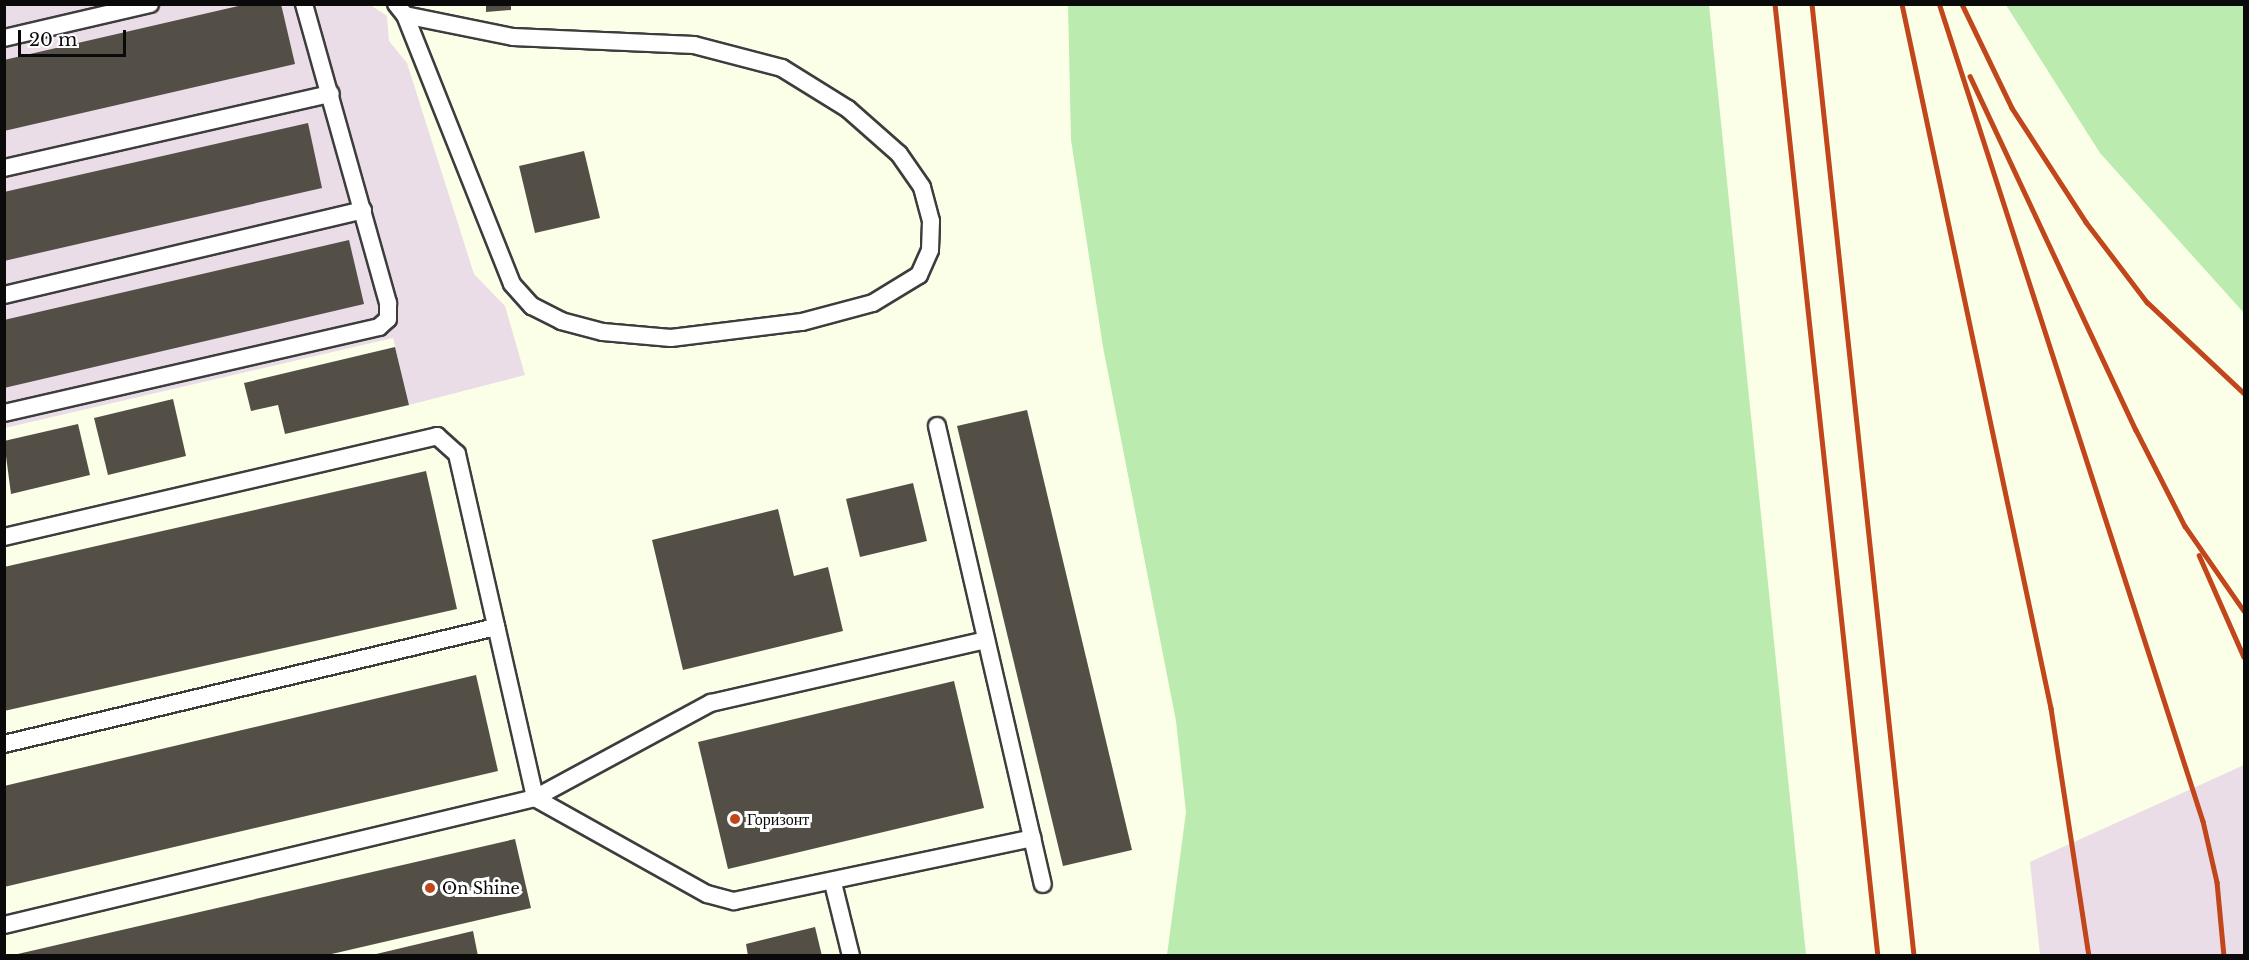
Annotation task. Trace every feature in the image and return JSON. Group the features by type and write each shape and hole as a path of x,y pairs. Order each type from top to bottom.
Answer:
{"lane":[{"path":"4,38 150,4"},
{"path":"4,413 379,327 388,319 388,303 304,4"},
{"path":"400,10 504,36 694,45 782,68 848,109 899,154 922,187 931,221 930,250 919,275 873,303 802,322 671,338 603,332 561,321 532,306 512,284 400,10"},
{"path":"4,168 330,94"},
{"path":"4,295 363,210"},
{"path":"937,426 1043,884"},
{"path":"4,537 437,436 457,454 536,798 707,894 734,901 833,883 1032,838"},
{"path":"4,744 496,627"},
{"path":"4,926 536,798 711,703 986,640"},
{"path":"833,883 851,956"}],"shaded area":[{"path":"369,4 387,16 389,41 407,63 474,274 505,306 525,375 409,405 393,338 5,428 4,5"},
{"path":"2244,765 2244,955 2040,955 2030,862"}],"green space":[{"path":"1068,5 1709,5 1806,955 1167,955 1186,812 1176,721 1103,347 1071,140"},
{"path":"2006,5 2244,5 2244,313 2100,153"}],"building":[{"path":"247,4 281,4 295,64 4,131 4,60"},
{"path":"486,4 511,4 511,10 486,12"},
{"path":"308,123 322,188 4,261 4,192"},
{"path":"584,151 600,218 535,233 519,166"},
{"path":"349,240 364,304 4,388 4,320"},
{"path":"395,347 409,405 285,434 278,405 251,411 244,383"},
{"path":"173,399 186,456 108,475 94,418"},
{"path":"1027,410 1132,850 1063,866 957,426"},
{"path":"78,424 90,475 11,494 4,441"},
{"path":"426,471 457,609 4,711 4,567"},
{"path":"913,483 927,541 860,557 846,499"},
{"path":"778,509 794,576 828,567 843,631 683,670 652,540"},
{"path":"476,675 498,771 4,887 4,786"},
{"path":"954,681 984,808 728,869 698,742"},
{"path":"515,839 531,908 323,956 9,956"},
{"path":"815,927 822,956 748,956 746,944"},
{"path":"473,931 478,956 372,956 372,955"}],"railway":[{"path":"1775,4 1878,956"},
{"path":"1812,4 1914,956"},
{"path":"1902,4 2051,708 2089,956"},
{"path":"1962,4 2012,108 2086,222 2147,302 2244,393"},
{"path":"1940,6 2203,821 2217,882 2224,956"},
{"path":"1970,76 2136,430 2185,526 2244,611"},
{"path":"2199,555 2244,657"}],"place":[{"name":"Горизонт","path":"735,819"},
{"name":"On Shine","path":"430,888"}]}
